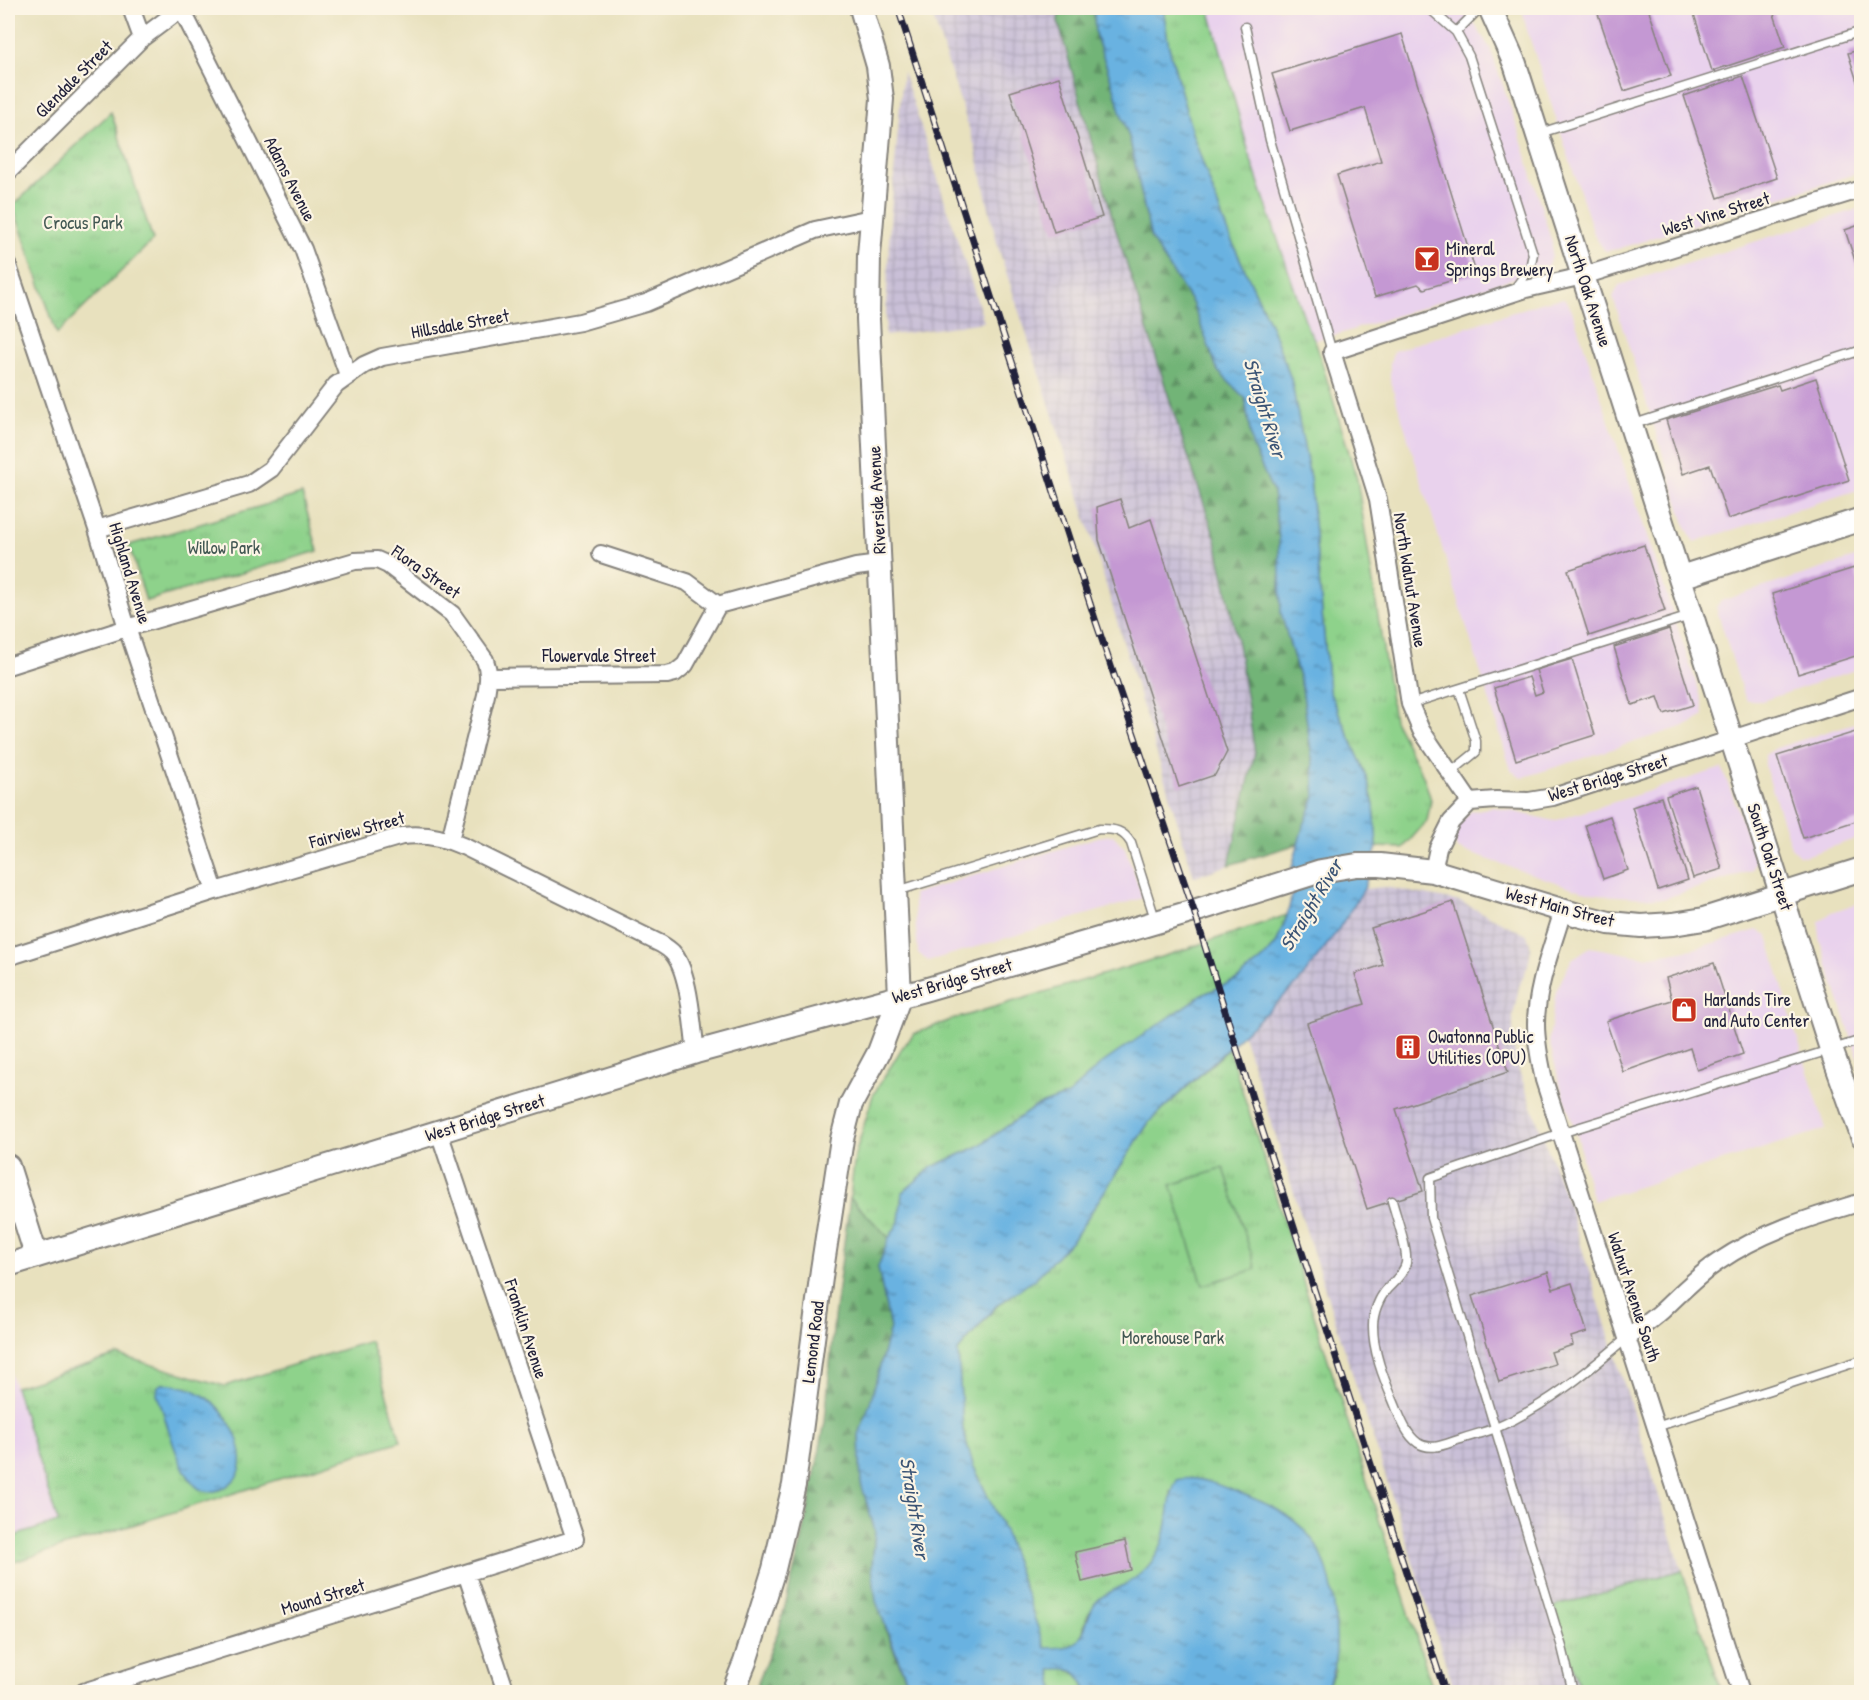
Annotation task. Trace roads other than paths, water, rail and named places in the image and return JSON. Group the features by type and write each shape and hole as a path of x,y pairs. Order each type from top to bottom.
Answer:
{"main road":[{"name":"Riverside Avenue","path":"861,8 878,66 882,99 871,218 868,319 900,996"},
{"name":"North Oak Avenue","path":"1490,8 1515,64 1681,577"},
{"path":"1681,577 1862,519"},
{"name":"South Oak Street","path":"1681,577 1831,1049 1862,1136"},
{"name":"West Bridge Street","path":"8,1264 696,1052 1156,922 1300,877 1357,865 1399,866 1433,871"},
{"name":"West Main Street","path":"1433,871 1609,923 1641,926 1704,919 1862,869"},
{"name":"Lemond Road","path":"734,1692 774,1569 794,1485 842,1138 851,1104 879,1052 900,996"},
{"path":"8,1166 36,1255"}],"street":[{"path":"131,8 142,39"},
{"name":"Glendale Street","path":"8,172 142,39 182,8"},
{"name":"Adams Avenue","path":"182,8 303,249 348,375"},
{"name":"West Vine Street","path":"1332,352 1511,294 1582,276 1862,189"},
{"name":"Hillsdale Street","path":"97,529 249,484 260,478 271,469 336,385 348,375 382,357 580,322 612,314 646,303 815,230 871,218"},
{"name":"Highland Avenue","path":"8,266 215,891"},
{"name":"North Walnut Avenue","path":"1332,352 1378,499 1410,704 1421,730 1470,802"},
{"path":"601,554 687,582 718,605 856,567 880,564"},
{"name":"Flora Street","path":"8,666 127,628 355,561 377,560 388,565 452,614 485,660 489,677"},
{"name":"Flowervale Street","path":"489,677 667,675 675,673 685,665 718,605"},
{"path":"450,840 489,677"},
{"name":"West Bridge Street","path":"1470,802 1529,801 1553,797 1862,697"},
{"path":"1433,871 1438,848 1451,822 1470,802"},
{"name":"Fairview Street","path":"8,957 215,891 402,836 432,835 450,840 661,944 672,952 685,977 696,1052"},
{"name":"Walnut Avenue South","path":"1563,910 1539,993 1536,1022 1537,1052 1741,1692"},
{"name":"Franklin Avenue","path":"439,1132 575,1539"},
{"path":"1627,1338 1661,1312 1690,1284 1748,1243 1793,1223 1862,1202"},
{"name":"Mound Street","path":"83,1692 112,1688 575,1539"},
{"path":"466,1573 506,1692"}],"lane":[{"path":"1429,8 1456,32 1469,56 1533,254 1530,267 1511,294"},
{"path":"1456,32 1480,8"},
{"path":"1245,27 1270,140 1332,352"},
{"path":"1537,134 1862,31"},
{"path":"1631,425 1862,350"},
{"path":"1410,704 1692,615"},
{"path":"1450,773 1476,752 1476,741 1459,689"},
{"path":"896,891 1100,829 1111,829 1126,835 1131,843 1156,922"},
{"path":"1573,1692 1562,1647 1431,1218 1430,1178 1561,1133 1862,1040"},
{"path":"1392,1201 1403,1242 1406,1264 1396,1280 1386,1290 1377,1307 1373,1332 1378,1357 1403,1424 1419,1443 1433,1448 1494,1428 1529,1411 1571,1384 1627,1338"},
{"path":"1656,1427 1862,1360"}],"water":[{"name":"Straight River","path":"1094,8 1163,8 1169,47 1192,133 1227,231 1271,326 1291,379 1310,478 1329,691 1366,774 1374,805 1377,847 1364,889 1338,930 1299,982 1149,1122 1075,1237 1035,1279 996,1306 958,1351 963,1430 973,1465 1005,1533 1045,1648 1066,1647 1077,1642 1096,1602 1144,1571 1161,1546 1171,1496 1177,1480 1199,1479 1258,1500 1278,1510 1295,1522 1319,1550 1332,1590 1336,1638 1336,1655 1325,1692 1088,1692 1075,1672 1059,1669 1051,1670 1055,1692 911,1692 876,1601 872,1567 875,1531 861,1483 859,1435 890,1328 878,1267 889,1238 899,1222 902,1193 932,1167 977,1147 1035,1107 1068,1095 1101,1064 1204,994 1238,979 1264,958 1276,944 1287,916 1295,882 1292,867 1302,830 1315,797 1302,687 1281,613 1279,538 1273,492 1252,445 1245,398 1218,371 1193,304 1151,239 1130,140 1095,33"},
{"path":"164,1383 191,1389 208,1398 230,1423 239,1444 241,1465 239,1473 229,1485 222,1489 206,1491 199,1489 187,1474 176,1452 157,1394 158,1386"}],"railway":[{"path":"898,8 1096,622 1194,911 1258,1117 1445,1692"}],"place":[{"name":"Mineral Springs Brewery","path":"1427,259"},
{"name":"Harlands Tire and Auto Center","path":"1684,1010"},
{"name":"Owatonna Public Utilities (OPU)","path":"1408,1047"}],"park label":[{"name":"Crocus Park","path":"83,223"},
{"name":"Willow Park","path":"224,548"},
{"name":"Morehouse Park","path":"1173,1338"}]}
